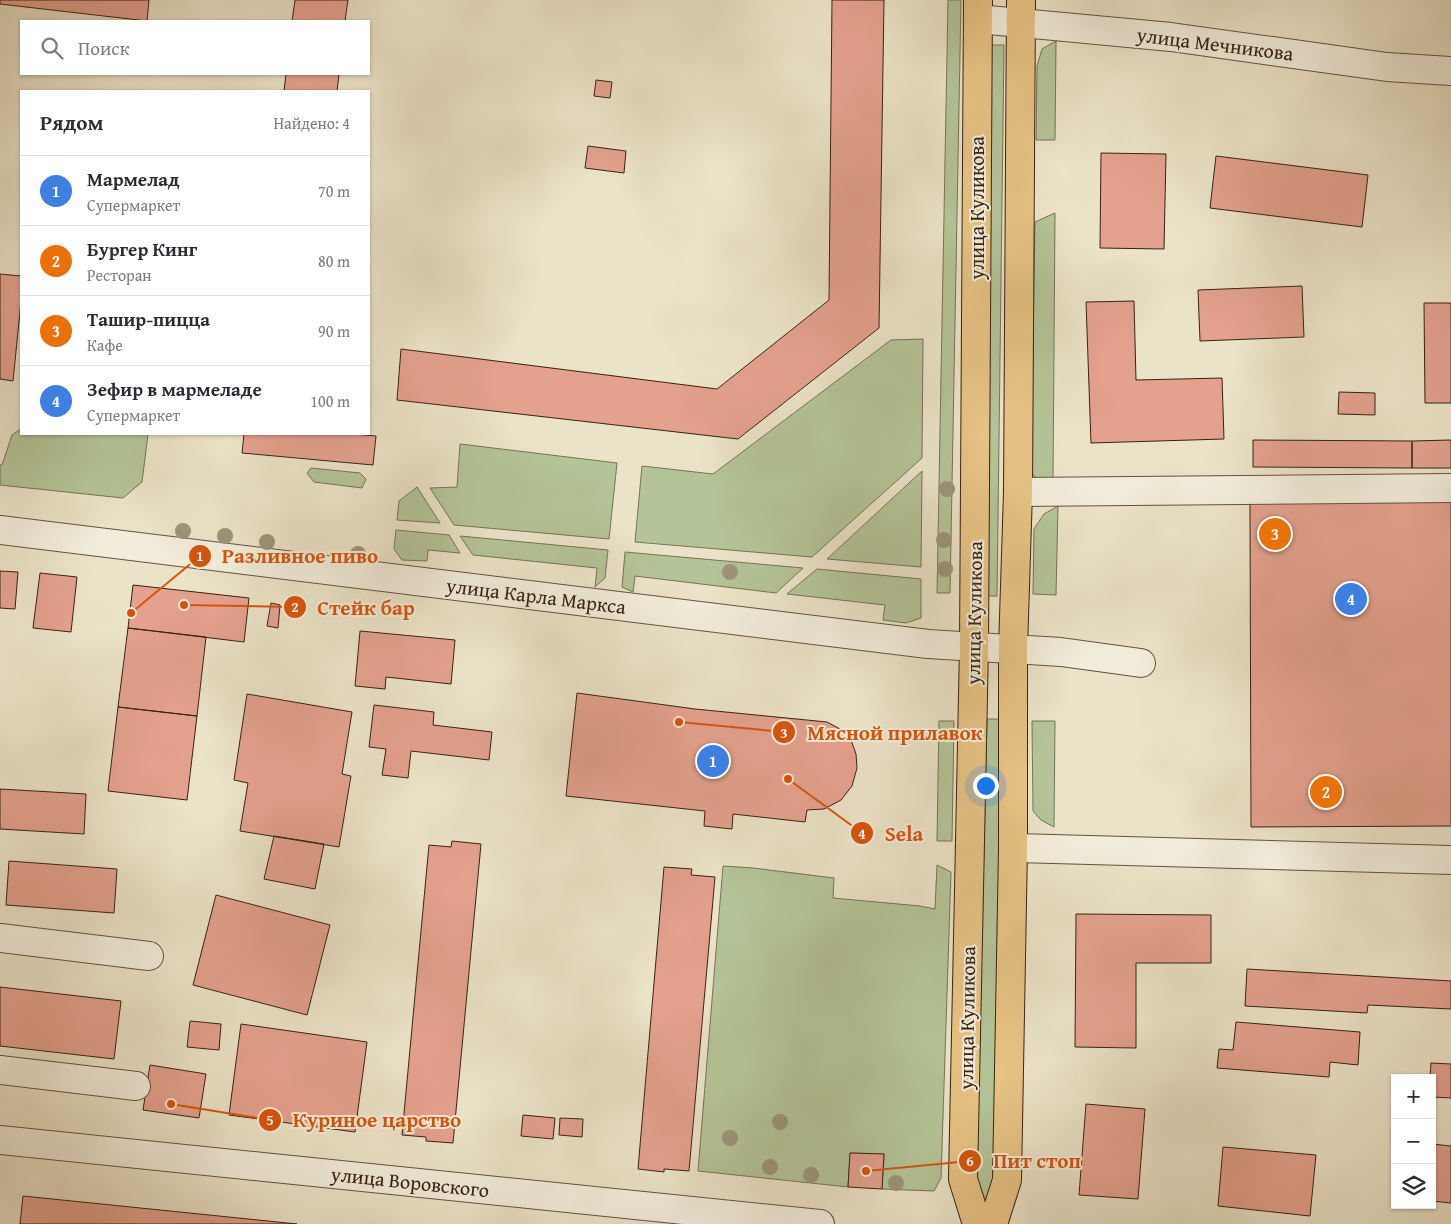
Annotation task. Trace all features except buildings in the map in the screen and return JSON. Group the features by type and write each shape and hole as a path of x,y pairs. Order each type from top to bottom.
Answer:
{"main road":[{"name":"улица Куликова","path":"977,1224 963,1179 974,647 978,10"},
{"name":"улица Куликова","path":"993,1224 1007,1180 1013,848 1013,649 1018,492 1020,11"}],"street":[{"name":"улица Мечникова","path":"978,10 1020,11 1171,37 1387,67 1451,71"},
{"path":"1018,492 1451,488"},
{"name":"улица Карла Маркса","path":"0,530 928,644 1061,652 1141,663"},
{"path":"1013,848 1451,860"},
{"path":"0,938 149,956"},
{"path":"0,1070 136,1086"},
{"name":"улица Воровского","path":"0,1140 820,1224"}],"green space":[{"path":"948,0 961,0 950,593 937,593"},
{"path":"1056,41 1055,140 1036,140 1037,66 1042,49"},
{"path":"991,45 1004,45 997,596 985,596"},
{"path":"1055,213 1053,481 1036,479 1031,471 1035,222"},
{"path":"923,339 922,458 812,557 635,542 642,466 713,474 891,340"},
{"path":"20,430 20,435 148,435 142,482 123,498 0,485 0,465 2,465 12,435"},
{"path":"460,444 617,463 609,539 454,525 430,488 457,487"},
{"path":"311,468 360,473 366,479 362,488 314,482 307,473"},
{"path":"922,471 921,567 827,559"},
{"path":"417,487 440,523 397,520 399,501"},
{"path":"1058,506 1056,595 1033,594 1034,529 1044,514"},
{"path":"396,530 449,535 460,553 428,550 427,561 402,560 394,549"},
{"path":"460,536 608,550 605,578 595,587 597,568 473,555"},
{"path":"625,552 803,568 776,593 635,576 633,592 622,587"},
{"path":"817,569 921,579 921,618 906,623 883,620 885,605 787,594"},
{"path":"987,719 1001,719 994,1198 976,1196"},
{"path":"939,721 954,721 952,841 937,841"},
{"path":"1032,721 1055,721 1054,827 1041,820 1033,811"},
{"path":"937,865 951,872 941,1178 934,1191 882,1189 884,1154 850,1153 848,1187 698,1171 723,866 834,878 833,898 935,909"}],"place":[{"name":"Ташир-пицца","path":"1275,534"},
{"name":"Зефир в мармеладе","path":"1351,599"},
{"name":"Стейк бар","path":"184,605"},
{"name":"Разливное пиво","path":"131,613"},
{"name":"Мясной прилавок","path":"679,722"},
{"name":"Мармелад","path":"713,761"},
{"name":"Sela","path":"788,779"},
{"name":"Бургер Кинг","path":"1326,792"},
{"name":"Куриное царство","path":"171,1104"},
{"name":"Пит стоп","path":"866,1171"}]}
